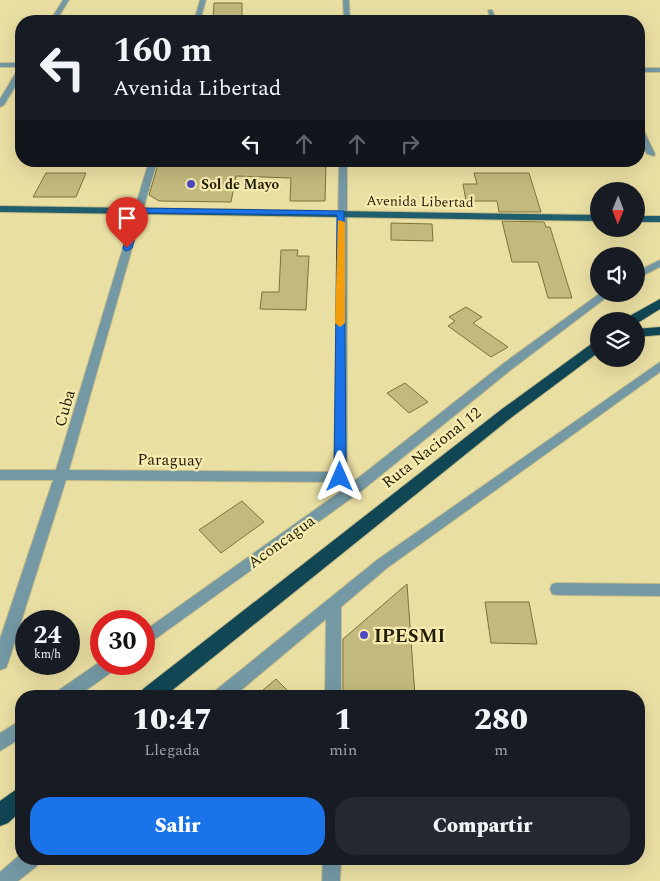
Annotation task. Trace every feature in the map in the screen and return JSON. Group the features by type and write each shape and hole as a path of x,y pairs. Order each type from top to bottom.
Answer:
{"highway":[{"path":"645,312 660,303"},
{"path":"645,333 660,331"},
{"name":"Ruta Nacional 12","path":"158,690 507,414 590,352"},
{"path":"0,815 15,803"}],"main road":[{"name":"Avenida Libertad","path":"0,209 590,218"},
{"path":"645,219 660,219"}],"street":[{"path":"57,15 66,0"},
{"path":"199,15 203,0"},
{"path":"346,0 347,15"},
{"path":"490,11 492,15"},
{"path":"0,64 15,65"},
{"path":"645,70 660,70"},
{"path":"0,105 15,81"},
{"path":"645,142 651,154"},
{"name":"Cuba","path":"0,663 62,475 151,167"},
{"path":"343,167 340,477 355,488"},
{"path":"645,271 660,263"},
{"name":"Aconcagua","path":"155,632 355,488 508,366 595,302"},
{"path":"229,690 382,564 660,366"},
{"name":"Paraguay","path":"0,475 340,477"},
{"path":"557,589 660,590"},
{"path":"334,602 334,690"},
{"path":"73,690 95,675"},
{"path":"0,743 15,732"},
{"path":"4,881 23,865"},
{"path":"331,881 332,865"}],"building":[{"path":"214,3 242,3 242,15 213,15"},
{"name":"Sol de Mayo","path":"157,167 326,167 325,201 290,201 291,178 236,176 231,202 159,201 149,195"},
{"path":"46,173 86,173 76,197 33,197"},
{"path":"474,173 529,173 541,212 499,212 497,201 466,201 463,184 477,184"},
{"path":"502,221 544,222 546,227 550,227 572,298 548,298 538,262 512,262"},
{"path":"391,223 432,224 433,241 391,240"},
{"path":"281,250 298,250 297,256 309,256 306,310 260,309 262,292 279,292"},
{"path":"466,307 482,317 473,323 508,347 491,357 448,326 455,321 449,317"},
{"path":"405,383 428,402 409,413 387,393"},
{"path":"242,501 264,522 221,553 199,530"},
{"path":"407,584 415,690 343,690 343,639"},
{"path":"485,602 529,602 537,644 491,643"},
{"path":"276,679 287,690 263,690"}],"slow traffic":[{"path":"340,323 341,222"}],"place":[{"name":"Sol de Mayo","path":"191,184"},
{"name":"IPESMI","path":"364,635"}],"route":[{"path":"127,248 138,211 341,213 340,477"}]}
